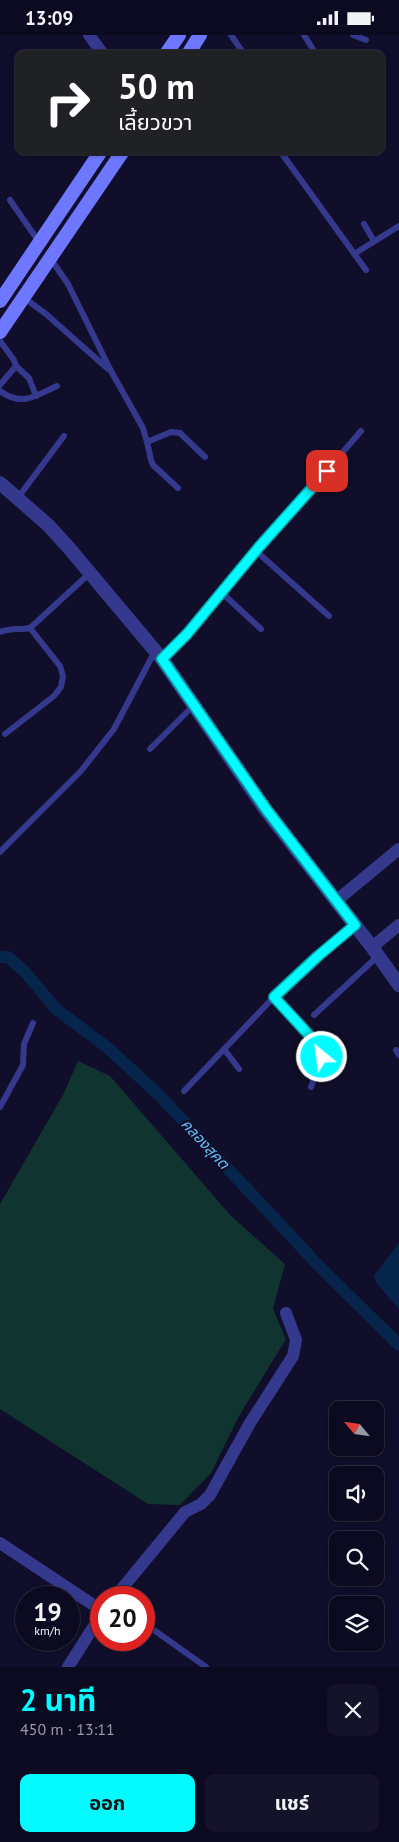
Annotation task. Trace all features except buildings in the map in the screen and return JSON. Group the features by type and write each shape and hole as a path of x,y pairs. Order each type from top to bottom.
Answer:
{"main road":[{"path":"169,50 179,35"},
{"path":"191,50 200,35"},
{"path":"0,301 98,155"},
{"path":"0,332 120,155"}],"street":[{"path":"89,35 99,50"},
{"path":"0,483 48,525 158,655 266,809 399,985"},
{"path":"336,901 399,849"},
{"path":"375,952 399,925"},
{"path":"123,1586 185,1512 201,1504 210,1495 250,1423 293,1356 296,1340 286,1313"},
{"path":"0,1543 90,1603"},
{"path":"68,1667 90,1632"}],"lane":[{"path":"231,35 241,50"},
{"path":"304,35 313,50"},
{"path":"353,35 366,40"},
{"path":"283,155 366,270"},
{"path":"10,200 39,243"},
{"path":"364,224 374,241"},
{"path":"354,254 399,226"},
{"path":"49,258 68,284 111,371 142,428 151,460 178,488"},
{"path":"23,297 46,314 111,371"},
{"path":"0,341 14,360 16,366 29,378 36,396"},
{"path":"0,385 16,366"},
{"path":"0,391 6,395 27,400 57,386"},
{"path":"0,852 81,771 114,729 158,655 187,634 256,551 316,485 361,431"},
{"path":"147,442 171,432 180,433 206,457"},
{"path":"18,499 64,436"},
{"path":"256,551 329,616"},
{"path":"0,632 8,629 20,630 30,628 90,573"},
{"path":"222,593 261,629"},
{"path":"5,734 54,696 61,687 63,676 60,666 30,628"},
{"path":"150,749 194,706"},
{"path":"184,1091 274,997 355,925"},
{"path":"314,1015 375,952"},
{"path":"274,997 323,1052 311,1087"},
{"path":"0,1107 23,1065 24,1044 33,1023"},
{"path":"224,1049 239,1069"},
{"path":"155,1631 206,1667"}],"green space":[{"path":"78,1061 110,1076 231,1216 285,1264 273,1309 286,1339 239,1416 211,1473 180,1505 148,1504 0,1409 0,1204 63,1095"}],"water":[{"path":"399,1243 399,1309 377,1284 374,1276"}],"waterway":[{"name":"คลองสุคต","path":"0,957 8,957 25,972 56,1009 108,1048 159,1095 319,1266 399,1345"}],"route":[{"path":"322,1057 323,1052 320,1047 274,997 355,925 266,809 162,659 187,634 259,547 327,471"}]}
